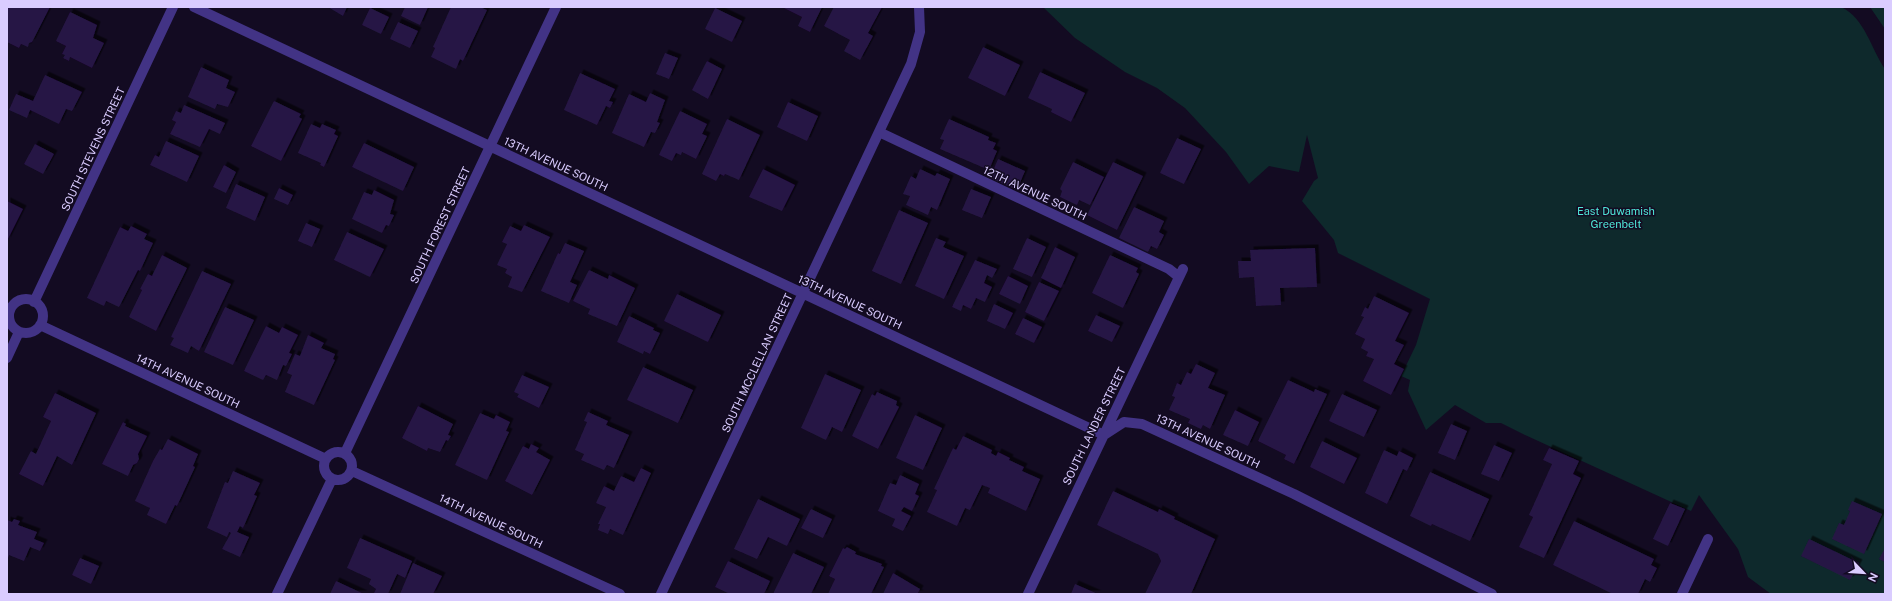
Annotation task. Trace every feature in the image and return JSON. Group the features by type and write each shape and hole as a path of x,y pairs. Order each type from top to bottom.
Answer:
{"street":[{"name":"SOUTH STEVENS STREET","path":"34,302 173,7"},
{"name":"13TH AVENUE SOUTH","path":"194,7 803,292 1104,435 1124,422 1142,424 1294,494 1492,594"},
{"name":"SOUTH FOREST STREET","path":"345,453 556,7"},
{"name":"SOUTH MCCLELLAN STREET","path":"661,594 911,64 920,32 918,7"},
{"name":"12TH AVENUE SOUTH","path":"879,132 1169,270 1181,273"},
{"name":"SOUTH LANDER STREET","path":"1028,594 1181,273"},
{"path":"21,300 34,302 40,307 42,312 40,325 34,331 28,333 19,332 10,322 9,310 21,300"},
{"name":"14TH AVENUE SOUTH","path":"40,325 326,459"},
{"path":"7,358 19,332"},
{"path":"334,452 345,453 352,461 352,471 342,480 332,479 324,468 326,459 334,452"},
{"name":"14TH AVENUE SOUTH","path":"352,471 620,594"},
{"path":"278,594 332,479"},
{"path":"1682,594 1708,539"}],"green space":[{"name":"East Duwamish Greenbelt","path":"1043,7 1841,7 1849,12 1862,26 1885,69 1885,594 1771,594 1748,577 1738,549 1699,495 1691,511 1501,423 1486,423 1455,405 1426,430 1408,391 1410,380 1401,376 1416,345 1430,299 1338,253 1334,240 1302,201 1314,181 1318,178 1307,135 1299,172 1269,166 1249,184 1226,152 1185,108 1157,88 1125,72 1075,38"},
{"path":"1870,7 1885,7 1885,29"}],"building":[{"path":"7,7 50,7 28,47 21,44 19,48 7,42"},
{"path":"328,7 347,7 343,16"},
{"path":"405,7 428,7 420,25 401,16"},
{"path":"451,7 480,7 487,10 463,61 460,59 456,69 431,57 435,48 433,47"},
{"path":"782,7 822,7 810,32 798,26 802,17"},
{"path":"834,7 882,7 868,33 873,36 860,60 844,51 850,40 824,26"},
{"path":"370,8 389,17 381,34 362,25"},
{"path":"715,8 742,21 732,42 705,29"},
{"path":"70,12 97,25 93,38 104,43 92,68 70,57 69,61 63,58 65,55 62,54 66,46 56,41"},
{"path":"398,22 418,31 410,48 390,39"},
{"path":"983,47 1020,65 1005,96 968,78"},
{"path":"665,53 678,58 669,79 656,74"},
{"path":"707,61 722,69 708,99 692,90"},
{"path":"201,67 229,80 226,88 235,92 228,107 217,104 215,109 188,97"},
{"path":"1040,72 1085,93 1071,122 1051,112 1052,109 1028,98"},
{"path":"580,73 615,89 609,101 613,102 610,108 606,106 597,125 564,110"},
{"path":"45,75 82,92 72,111 66,109 59,124 30,110 27,118 9,110 16,94 33,101"},
{"path":"650,93 665,100 657,122 660,123 655,133 651,132 644,147 612,133 629,94 646,102"},
{"path":"274,101 301,114 299,117 302,119 281,161 251,146"},
{"path":"788,102 818,116 807,141 777,127"},
{"path":"184,105 225,123 220,134 209,129 200,147 170,134 176,122 172,120 176,111 181,113"},
{"path":"680,111 707,124 702,134 707,136 696,159 682,152 681,155 676,153 672,161 659,155"},
{"path":"727,119 760,135 739,180 725,174 724,176 720,174 716,181 702,174"},
{"path":"949,119 989,137 988,140 996,143 993,149 997,151 989,170 940,149 944,140 940,139"},
{"path":"311,124 320,128 322,124 336,130 334,134 338,136 324,167 320,165 321,163 298,153"},
{"path":"1177,138 1201,149 1184,184 1160,173"},
{"path":"166,141 199,156 187,182 150,165 155,155 159,157"},
{"path":"364,143 414,167 403,191 352,167"},
{"path":"35,144 54,154 43,174 24,164"},
{"path":"998,159 1025,171 1017,190 990,178"},
{"path":"1073,162 1104,177 1090,205 1079,200 1077,205 1060,197 1062,191 1060,189"},
{"path":"1113,162 1143,176 1117,230 1087,215"},
{"path":"224,165 236,172 226,193 213,187"},
{"path":"763,169 795,185 782,211 749,197"},
{"path":"920,169 935,176 937,173 950,179 937,210 931,207 928,215 906,205 910,196 903,194 911,176 916,179"},
{"path":"236,184 265,197 255,221 226,208"},
{"path":"279,188 293,195 288,205 274,199"},
{"path":"971,189 991,197 982,218 962,210"},
{"path":"374,190 394,200 390,214 394,215 389,226 386,225 382,233 352,219 364,192 372,195"},
{"path":"7,201 23,209 7,241"},
{"path":"1134,207 1164,221 1159,232 1164,235 1157,249 1151,246 1148,252 1119,238"},
{"path":"899,210 928,223 901,284 872,271"},
{"path":"306,223 320,229 312,247 298,241"},
{"path":"524,225 550,237 522,292 508,287 512,277 505,273 507,269 497,265 507,244 502,242 510,226 521,231"},
{"path":"131,226 147,234 144,239 153,243 140,271 138,270 119,307 106,301 104,306 87,298 120,227 128,231"},
{"path":"347,232 384,249 370,277 334,260"},
{"path":"936,238 946,242 943,247 964,256 944,299 915,286"},
{"path":"1027,238 1046,247 1032,277 1013,269"},
{"path":"565,243 584,251 570,282 577,285 569,303 541,291 558,253 560,254"},
{"path":"1055,247 1075,257 1061,288 1041,278"},
{"path":"1315,248 1317,287 1280,288 1281,305 1256,306 1254,277 1239,278 1238,261 1251,261 1250,250"},
{"path":"162,255 187,268 156,331 129,317 142,290 140,289 148,274 152,276"},
{"path":"1110,255 1138,268 1136,272 1139,274 1123,308 1092,293"},
{"path":"975,260 997,269 992,278 987,275 984,283 992,287 985,302 976,298 971,309 963,305 961,311 952,307"},
{"path":"589,270 608,279 609,275 635,288 617,326 588,314 590,309 573,301"},
{"path":"202,271 231,284 199,351 191,346 188,353 170,345 174,338 171,337"},
{"path":"1008,276 1028,286 1020,304 999,294"},
{"path":"1039,282 1059,291 1044,321 1025,312"},
{"path":"677,294 721,315 708,342 664,321"},
{"path":"1374,296 1409,313 1395,341 1404,345 1394,364 1404,369 1391,395 1363,381 1374,359 1366,356 1368,352 1361,348 1365,339 1355,334 1364,317 1361,316 1365,307 1368,309"},
{"path":"994,304 1013,313 1005,329 987,321"},
{"path":"225,307 254,320 233,365 204,352"},
{"path":"1096,315 1120,326 1112,342 1088,331"},
{"path":"629,316 654,328 653,330 660,333 650,354 644,351 643,354 617,342"},
{"path":"1023,318 1042,327 1034,343 1015,334"},
{"path":"266,326 279,333 282,327 298,335 289,353 292,354 286,366 283,365 277,380 266,375 263,380 244,371"},
{"path":"308,335 324,343 321,348 335,354 333,359 335,360 314,405 285,392 292,375 287,373 295,354 300,356"},
{"path":"1196,364 1215,373 1208,388 1225,395 1210,429 1203,425 1201,429 1188,423 1190,419 1169,410 1175,397 1172,396 1177,383 1181,385 1187,372 1191,374"},
{"path":"643,367 693,390 678,423 627,400"},
{"path":"825,374 861,390 842,432 832,427 826,440 801,428"},
{"path":"522,375 549,387 539,408 517,397 519,394 514,392"},
{"path":"1288,380 1314,392 1315,389 1327,394 1294,464 1284,459 1286,455 1258,441"},
{"path":"877,392 897,401 896,405 899,407 878,449 852,436 872,394 875,396"},
{"path":"55,393 96,413 72,465 57,456 43,486 19,474 31,451 36,454 51,421 43,417"},
{"path":"1342,394 1377,410 1364,437 1329,421"},
{"path":"418,406 453,424 448,435 451,436 448,441 446,440 440,452 428,448 427,451 402,438"},
{"path":"1235,410 1259,422 1248,446 1223,435"},
{"path":"588,412 608,421 606,425 629,435 614,468 607,465 604,470 581,460 584,454 575,450 587,422 584,421"},
{"path":"480,413 494,419 496,415 510,422 506,431 509,432 487,480 455,465"},
{"path":"915,415 942,428 923,470 896,458"},
{"path":"123,422 126,424 125,426 147,436 138,454 139,459 137,463 133,465 128,476 102,464"},
{"path":"1451,424 1467,431 1455,460 1438,453"},
{"path":"963,436 992,450 991,453 996,456 998,452 1010,458 1009,460 1024,467 1022,471 1040,479 1026,511 988,493 990,488 982,485 970,510 965,508 957,526 927,512 937,490 934,489 953,448 956,450"},
{"path":"168,439 198,454 193,466 195,467 177,506 175,505 166,524 147,515 150,508 135,501 153,461 160,449 162,450"},
{"path":"1322,441 1357,458 1344,484 1310,467"},
{"path":"531,444 539,448 536,452 550,460 532,495 505,481 523,446 529,449"},
{"path":"1494,445 1512,453 1499,481 1481,474"},
{"path":"1549,448 1579,461 1573,474 1581,478 1544,558 1519,547 1533,517 1529,515 1552,464 1543,460"},
{"path":"1384,450 1397,456 1399,451 1413,458 1407,471 1403,469 1387,504 1365,493"},
{"path":"641,468 651,473 623,535 610,529 608,534 598,530 600,524 598,524 606,507 596,503 604,486 614,491 621,476 634,482"},
{"path":"233,471 260,483 254,495 257,496 243,528 240,526 237,532 249,537 240,557 222,549 231,533 229,532 227,537 207,528 225,482 228,483"},
{"path":"1430,472 1489,499 1470,541 1410,516"},
{"path":"900,475 919,484 915,494 919,496 912,511 904,507 901,511 911,516 903,531 892,526 895,519 878,511 890,483 896,485"},
{"path":"1113,491 1158,512 1159,509 1175,517 1174,519 1215,539 1191,594 1145,594 1161,561 1158,554 1097,525"},
{"path":"758,499 800,519 787,546 768,537 757,559 734,549"},
{"path":"1852,501 1882,514 1864,554 1832,539 1839,523 1844,525 1850,511 1848,510"},
{"path":"1670,503 1685,509 1668,546 1653,539"},
{"path":"811,509 832,519 823,538 801,528"},
{"path":"14,519 20,521 18,525 37,532 34,539 44,543 40,551 30,547 24,561 9,555 7,561 7,520 12,522"},
{"path":"1574,521 1654,559 1651,565 1657,568 1650,582 1645,579 1638,594 1613,594 1553,565"},
{"path":"360,538 412,561 405,578 397,574 388,594 374,593 376,589 369,584 371,579 347,568"},
{"path":"1809,539 1859,563 1850,580 1801,556"},
{"path":"847,547 856,552 855,554 882,564 881,566 884,567 871,594 828,594 835,579 829,576 843,548 845,549"},
{"path":"1885,548 1885,562 1879,559"},
{"path":"793,553 824,567 811,594 773,594"},
{"path":"80,558 99,566 91,584 72,575"},
{"path":"728,561 770,581 764,594 730,594 715,587"},
{"path":"413,563 442,576 433,594 400,594"},
{"path":"893,573 920,589 918,593 921,594 883,594"},
{"path":"336,581 364,594 330,594"},
{"path":"1075,584 1098,594 1071,594"}]}
